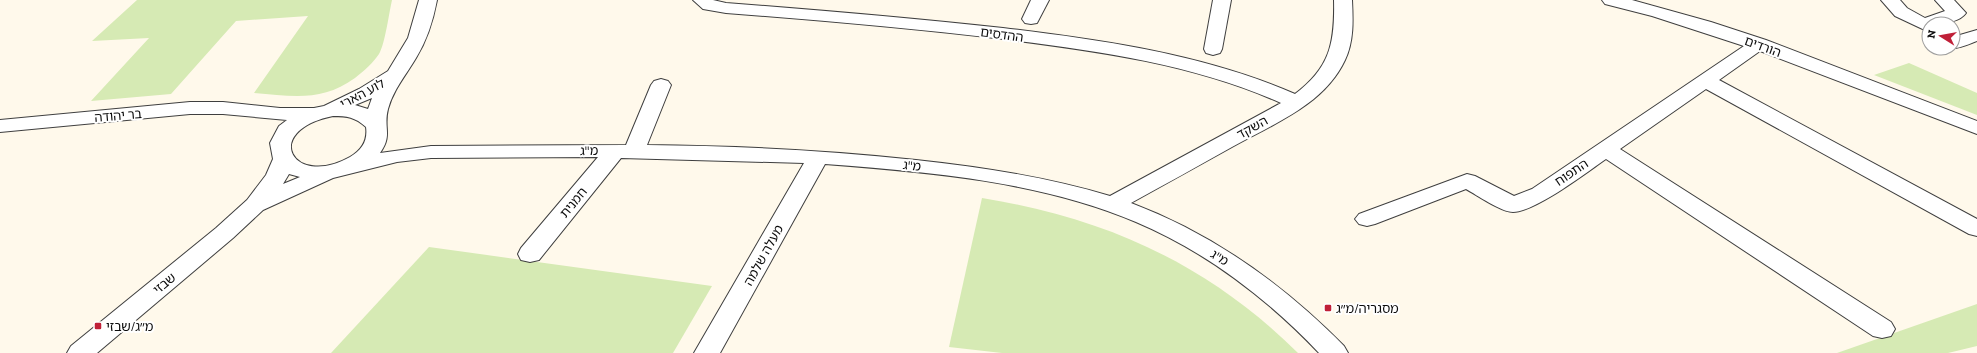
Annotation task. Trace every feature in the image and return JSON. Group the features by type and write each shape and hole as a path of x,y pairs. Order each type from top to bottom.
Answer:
{"street":[{"name":"לוע הארי","path":"377,130 381,99 410,53 422,29 428,0"},
{"name":"ההדסים","path":"702,0 709,5 726,8 936,25 1124,51 1214,72 1265,88 1295,102"},
{"path":"1031,19 1040,0"},
{"path":"1213,49 1222,0"},
{"name":"הורדים","path":"1611,0 1685,20 1759,44 1977,128"},
{"path":"1890,0 1900,12 1921,22"},
{"path":"1944,0 1957,13 1949,16"},
{"name":"השקד","path":"1111,205 1295,102 1323,79 1337,58 1343,37 1345,3"},
{"path":"1961,40 1977,35"},
{"name":"התפוח","path":"1367,219 1467,181 1513,205 1540,194 1759,44"},
{"name":"לוע הארי","path":"321,111 366,92 397,72"},
{"path":"1706,81 1977,229"},
{"name":"חמנית","path":"530,254 625,150 661,85"},
{"name":"הורדים","path":"1911,103 1977,133"},
{"name":"בר יהודה","path":"0,126 190,108 280,114 321,111"},
{"path":"347,109 359,112 370,117 377,130 375,144 368,154 341,169 318,173 304,171 292,167 283,150 288,130 297,122 321,111 347,109"},
{"name":"בר יהודה","path":"236,110 268,122 280,132 283,150"},
{"name":"מ\"ג","path":"377,130 381,137 397,143 439,152"},
{"path":"1606,148 1882,329"},
{"name":"שבזי","path":"80,353 248,212 273,183 282,168 283,150"},
{"name":"מ\"ג","path":"341,169 406,154 439,152 625,150 726,151 931,167 1045,186 1111,205 1144,217 1190,239 1236,267 1283,304 1335,353"},
{"name":"מעלה שלמה","path":"708,353 818,157"},
{"name":"שבזי","path":"248,212 288,190 341,169"}],"green space":[{"path":"137,0 392,0 385,36 379,54 368,67 355,78 343,86 331,91 307,96 254,93 308,16 236,21 171,94 91,101 149,38 92,41"},
{"path":"1909,63 1977,93 1977,115 1874,75"},
{"path":"982,198 1071,218 1113,232 1153,250 1191,270 1228,294 1264,322 1298,353 1002,353 949,347"},
{"path":"429,247 712,286 673,353 331,353"},
{"path":"1977,304 1977,346 1948,353 1837,353"}],"place":[{"name":"מסגריה/מ״ג","path":"1328,308"},
{"name":"מ״ג/שבזי","path":"98,326"}]}
